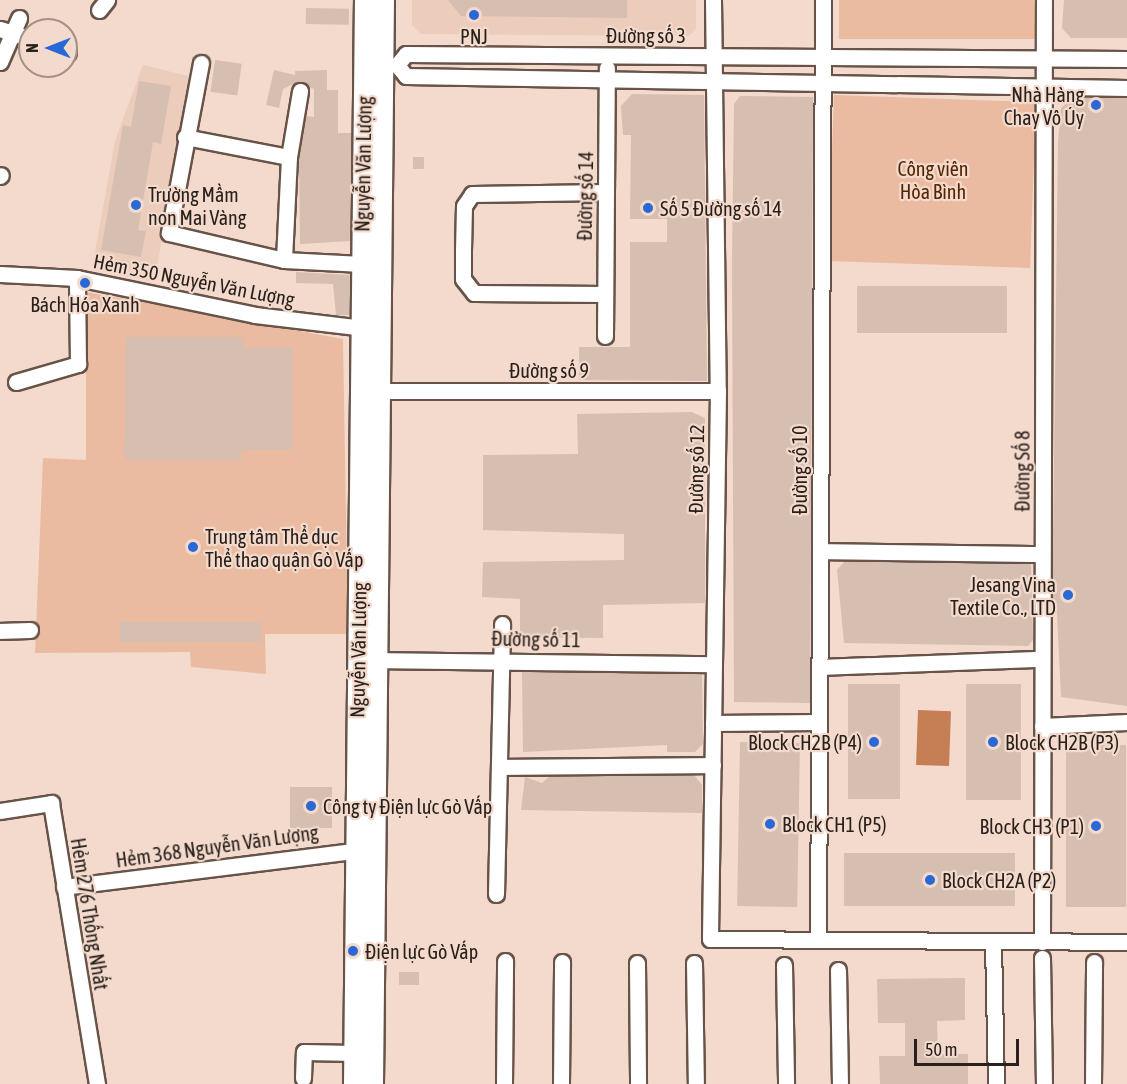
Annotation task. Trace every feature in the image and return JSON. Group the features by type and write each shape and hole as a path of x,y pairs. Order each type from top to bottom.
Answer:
{"street":[{"name":"Nguyễn Văn Lượng","path":"365,0 382,65 362,264 380,391 368,660"},
{"name":"Nguyễn Văn Lượng","path":"373,1084 366,849 371,329 384,0"},
{"name":"Đường số 12","path":"713,0 718,391 710,939 818,939"},
{"name":"Đường số 10","path":"818,939 824,84 822,0"},
{"name":"Đường Số 8","path":"1042,942 1044,0"},
{"path":"0,62 6,31 18,19"},
{"name":"Đường số 3","path":"382,65 406,54 1127,59"},
{"name":"Đường số 14","path":"604,336 607,56"},
{"path":"969,83 970,58"},
{"path":"900,59 900,84"},
{"path":"201,63 185,138 169,233 284,260 362,264"},
{"path":"382,65 406,76 607,78 824,84 969,83 1127,88"},
{"path":"284,260 289,157 300,91"},
{"path":"185,138 289,157"},
{"path":"605,294 474,293 463,279 463,240 464,206 471,194 606,192"},
{"name":"Hẻm 350 Nguyễn Văn Lượng","path":"0,274 77,278 255,315 371,329"},
{"path":"16,382 78,364 77,278"},
{"name":"Đường số 9","path":"380,391 718,391"},
{"path":"820,551 1042,554"},
{"path":"496,894 502,624"},
{"path":"0,631 30,630"},
{"name":"Đường số 11","path":"368,660 503,659 714,664"},
{"path":"819,667 1042,659"},
{"path":"713,723 819,722"},
{"path":"1042,726 1127,722"},
{"path":"500,767 712,765"},
{"name":"Hẻm 276 Thống Nhất","path":"0,811 51,803 97,1084"},
{"name":"Nguyễn Văn Lượng","path":"354,1084 366,849"},
{"name":"Hẻm 368 Nguyễn Văn Lượng","path":"64,887 366,849"},
{"path":"818,939 1127,942"},
{"path":"993,942 996,1084"},
{"path":"1042,958 1044,1084"},
{"path":"504,1084 505,961"},
{"path":"561,1084 562,962"},
{"path":"1094,962 1094,1084"},
{"path":"637,963 638,1084"},
{"path":"694,963 696,1084"},
{"path":"784,964 786,1084"},
{"path":"838,970 840,1084"},
{"path":"303,1078 304,1052 354,1053"}],"shaded area":[{"path":"412,0 696,0 696,29 689,36 421,34 412,25"},
{"name":"Trường Mầm non Mai Vàng","path":"143,65 192,77 154,282 92,269 115,141"},
{"path":"918,710 951,711 949,766 916,765"}],"green space":[{"path":"839,0 1036,0 1036,39 839,39"},
{"name":"Công viên Hòa Bình","path":"834,95 1036,102 1030,268 828,261"},
{"name":"Trung tâm Thể dục Thể thao quận Gò Vấp","path":"86,292 343,339 348,634 265,634 266,674 191,667 190,652 35,653 43,458 86,460"}],"building":[{"path":"448,0 627,0 627,18 461,16"},
{"path":"1064,0 1127,0 1127,38 1071,38 1062,28"},
{"path":"306,8 349,9 349,25 306,24"},
{"path":"215,60 242,64 237,95 211,92"},
{"path":"274,70 295,75 295,71 327,70 327,90 338,90 338,133 352,133 351,241 300,244 299,158 306,116 314,117 314,89 297,82 283,89 279,108 266,105"},
{"path":"139,81 171,86 161,144 153,142 138,230 146,231 141,257 101,250 123,125 131,127"},
{"path":"632,94 704,95 707,381 579,380 579,347 630,347 630,242 667,242 667,219 630,219 631,135 623,135 621,106"},
{"path":"740,96 813,97 810,703 734,702 732,265 734,104"},
{"path":"1074,97 1127,98 1127,706 1061,697 1057,613 1052,618 1058,141 1061,108"},
{"path":"413,157 424,157 424,169 413,169"},
{"path":"296,272 350,275 350,315 336,315 333,284 296,283"},
{"path":"857,286 1007,286 1007,333 857,333"},
{"path":"126,337 243,337 243,348 292,348 292,450 241,450 241,460 125,460"},
{"path":"692,412 705,418 705,603 603,605 603,638 520,637 520,599 482,597 483,562 624,560 624,534 483,530 483,455 578,454 577,414"},
{"path":"845,561 1031,564 1033,640 1028,646 844,643 837,570"},
{"path":"120,622 261,622 261,642 120,642"},
{"path":"522,672 702,674 703,744 695,752 667,752 667,745 523,752"},
{"name":"Block CH2B (P4)","path":"848,684 900,684 900,799 848,799"},
{"name":"Block CH2B (P3)","path":"966,684 1021,684 1021,800 966,800"},
{"name":"Block CH1 (P5)","path":"740,742 800,743 797,907 737,906"},
{"name":"Block CH3 (P1)","path":"1066,745 1126,745 1126,907 1066,907"},
{"path":"694,775 702,785 702,813 521,810 525,777 542,783 550,776"},
{"name":"Công ty Điện lực Gò Vấp","path":"290,787 332,787 332,828 290,828"},
{"name":"Block CH2A (P2)","path":"844,853 1015,853 1015,906 844,906"},
{"path":"399,972 419,972 419,985 399,985"},
{"path":"965,978 965,1020 937,1021 938,1054 968,1054 968,1084 880,1084 879,1056 905,1056 905,1023 878,1023 877,979"}],"place":[{"name":"PNJ","path":"474,15"},
{"name":"Nhà Hàng Chay Vô Úy","path":"1096,105"},
{"name":"Trường Mầm non Mai Vàng","path":"136,205"},
{"name":"Số 5 Đường số 14","path":"648,208"},
{"name":"Bách Hóa Xanh","path":"85,283"},
{"name":"Trung tâm Thể dục Thể thao quận Gò Vấp","path":"193,547"},
{"name":"Jesang Vina Textile Co., LTD","path":"1068,595"},
{"name":"Block CH2B (P4)","path":"874,742"},
{"name":"Block CH2B (P3)","path":"993,742"},
{"name":"Công ty Điện lực Gò Vấp","path":"311,806"},
{"name":"Block CH1 (P5)","path":"770,824"},
{"name":"Block CH3 (P1)","path":"1096,826"},
{"name":"Block CH2A (P2)","path":"930,880"},
{"name":"Điện lực Gò Vấp","path":"353,951"}]}
